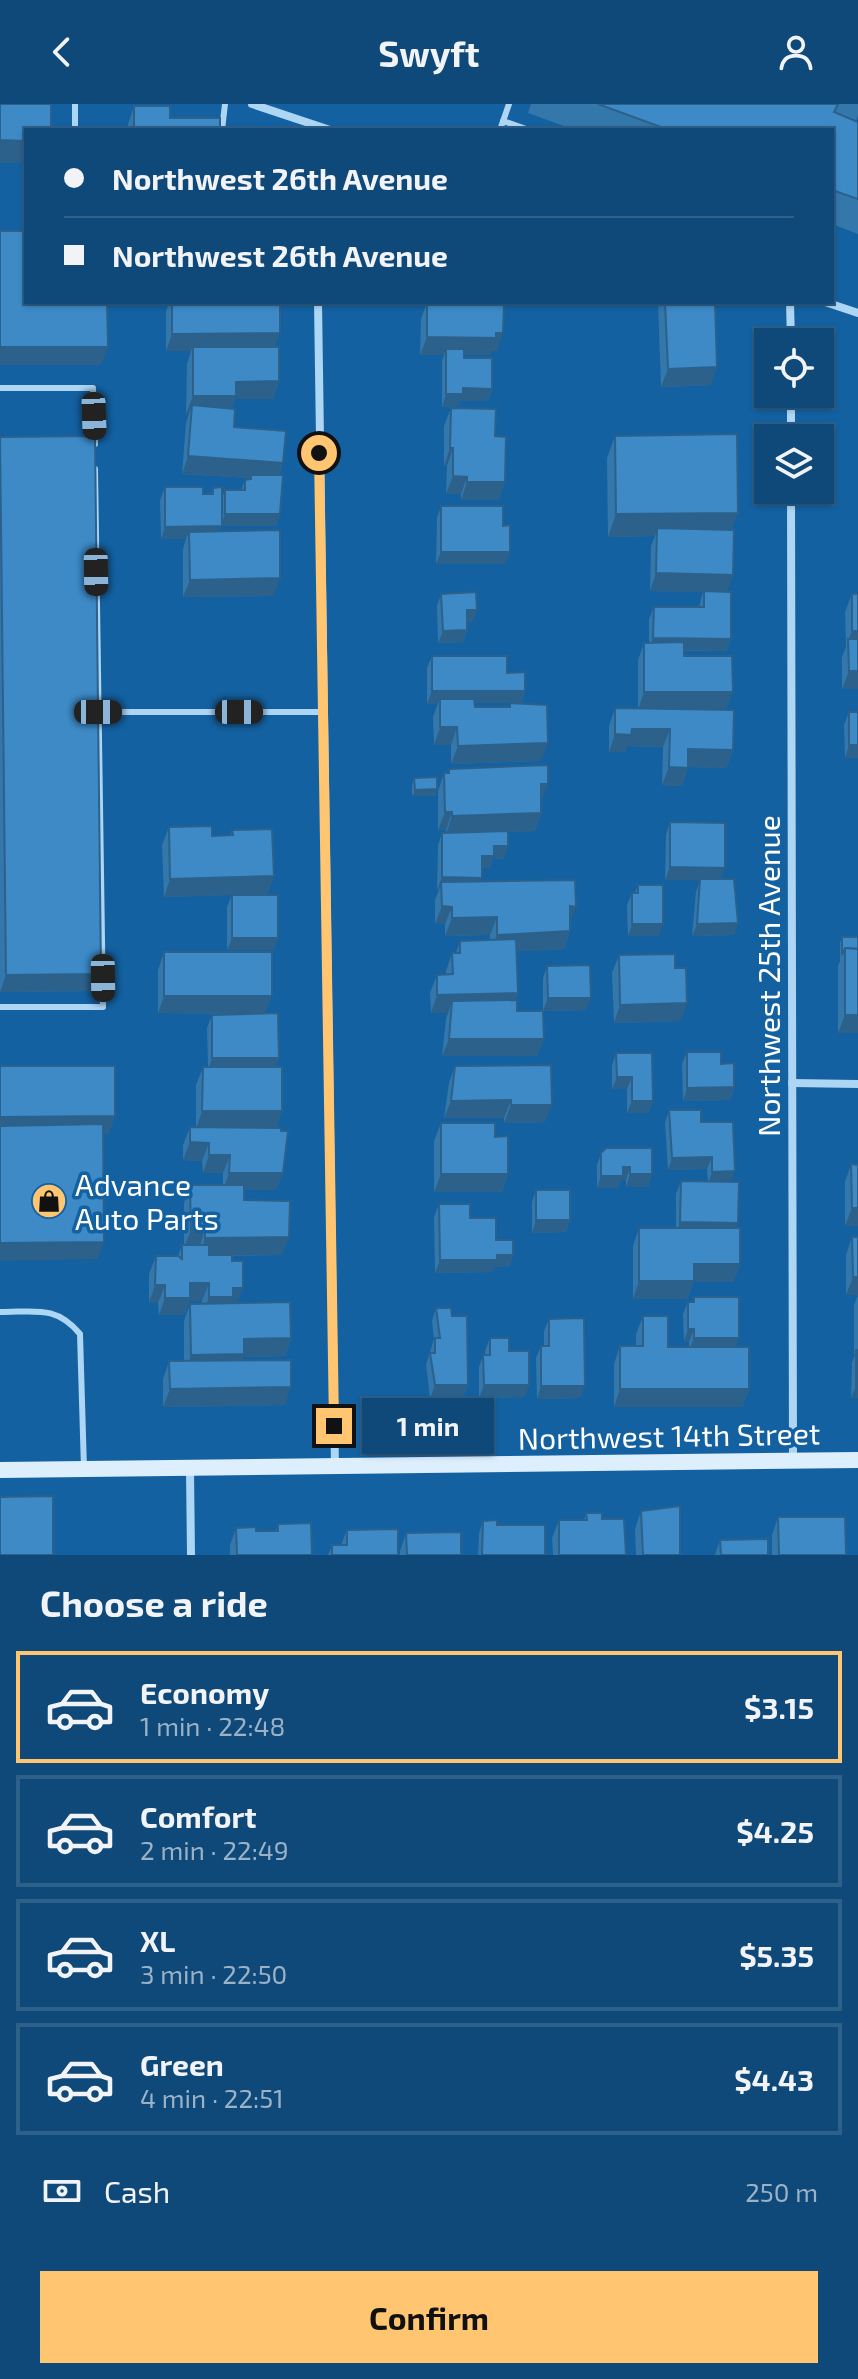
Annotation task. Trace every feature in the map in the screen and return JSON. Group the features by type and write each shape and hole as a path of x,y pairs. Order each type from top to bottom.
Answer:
{"street":[{"path":"252,104 316,127"},
{"path":"318,304 321,712 335,1469"},
{"path":"790,304 791,328"},
{"path":"831,304 858,313"},
{"name":"Northwest 25th Avenue","path":"791,504 793,1461"},
{"path":"792,1083 858,1084"},
{"name":"Northwest 14th Street","path":"0,1470 335,1469 858,1460"},
{"path":"190,1470 191,1555"}],"lane":[{"path":"75,104 75,128"},
{"path":"222,128 225,104"},
{"path":"501,128 509,104"},
{"path":"503,121 523,128"},
{"path":"0,388 93,388 103,1007 0,1007"},
{"path":"79,444 95,444"},
{"path":"98,712 321,712"},
{"path":"0,1312 57,1314 66,1317 80,1334 84,1470"}],"building":[{"path":"0,104 51,104 51,128 24,128 24,141 0,140"},
{"path":"598,104 838,104 834,112 858,122 858,199 834,191 834,128 664,128"},
{"path":"134,106 170,106 170,118 220,118 220,128 134,128"},
{"path":"0,231 24,231 24,304 107,304 108,347 0,347"},
{"path":"172,304 280,304 280,333 172,334"},
{"path":"427,304 504,304 503,333 496,333 496,338 427,337"},
{"path":"665,304 715,304 717,367 668,369"},
{"path":"193,347 279,347 279,381 236,382 236,396 193,396"},
{"path":"446,349 464,349 464,358 492,358 492,389 463,388 463,394 446,394"},
{"path":"192,405 235,409 234,427 286,431 283,463 188,456"},
{"path":"451,408 496,409 495,436 506,437 505,482 467,482 467,477 453,476"},
{"path":"737,434 738,513 616,514 615,436"},
{"path":"95,436 101,974 6,975 0,437"},
{"path":"251,475 283,475 280,514 225,514 225,490 245,490 245,480 251,479"},
{"path":"165,487 203,487 203,494 213,494 213,488 222,487 222,526 165,527"},
{"path":"441,506 503,506 503,526 510,525 510,552 441,552"},
{"path":"657,528 734,530 733,575 656,573"},
{"path":"280,530 280,578 190,580 189,532"},
{"path":"704,591 731,592 731,639 653,638 654,607 704,607"},
{"path":"476,592 477,610 467,610 467,630 443,631 441,594"},
{"path":"852,594 858,594 858,631 852,631"},
{"path":"848,639 858,639 858,671 849,671"},
{"path":"684,642 684,656 732,656 733,692 644,692 644,643"},
{"path":"432,656 507,656 507,673 525,672 525,691 432,691"},
{"path":"440,699 474,699 475,707 510,707 510,703 547,705 548,743 458,746 457,727 440,727"},
{"path":"615,708 734,710 733,750 688,749 688,768 669,767 670,729 632,729 631,735 615,734"},
{"path":"849,712 858,712 858,745 849,745"},
{"path":"548,765 548,784 541,784 541,813 452,816 452,812 445,812 444,773 449,773 449,769"},
{"path":"437,777 437,789 415,790 414,778"},
{"path":"670,822 725,823 725,868 670,867"},
{"path":"212,826 212,836 233,835 232,830 272,829 274,876 170,879 169,827"},
{"path":"508,831 508,846 494,846 494,856 482,856 482,878 442,877 442,833"},
{"path":"700,879 734,879 738,923 697,924"},
{"path":"575,880 576,907 570,906 570,931 497,935 497,917 452,918 452,907 442,906 441,882"},
{"path":"638,885 663,885 663,924 632,924 632,893 638,893"},
{"path":"232,895 278,895 278,938 232,938"},
{"path":"842,937 858,937 858,949 845,948 842,955"},
{"path":"516,939 518,993 437,995 437,975 453,974 452,953 460,953 460,941"},
{"path":"845,948 858,949 858,1015 845,1015"},
{"path":"164,952 272,952 272,996 164,996"},
{"path":"675,954 675,968 686,968 687,1003 620,1005 619,955"},
{"path":"590,965 591,998 548,998 547,966"},
{"path":"517,1000 517,1011 543,1011 544,1039 449,1039 452,1001"},
{"path":"278,1013 279,1058 212,1058 212,1015"},
{"path":"687,1052 721,1052 721,1064 734,1063 734,1087 687,1088"},
{"path":"616,1053 652,1053 653,1101 632,1101 632,1077 617,1077"},
{"path":"551,1065 552,1105 511,1105 511,1100 451,1101 455,1066"},
{"path":"0,1066 115,1066 115,1116 0,1117"},
{"path":"203,1067 282,1067 282,1111 202,1111"},
{"path":"669,1110 701,1110 701,1122 733,1122 735,1171 712,1172 712,1157 672,1158"},
{"path":"441,1123 495,1123 495,1137 508,1136 508,1174 441,1174"},
{"name":"Advance Auto Parts","path":"103,1124 104,1242 0,1243 0,1126"},
{"path":"190,1127 281,1128 281,1131 288,1131 283,1173 229,1173 230,1155 209,1155 209,1143 190,1142"},
{"path":"606,1148 652,1148 652,1174 630,1174 630,1167 623,1167 623,1176 601,1176 601,1153"},
{"path":"851,1164 858,1165 858,1208 852,1208"},
{"path":"681,1181 739,1182 738,1223 680,1222"},
{"path":"190,1185 244,1185 244,1200 290,1201 289,1237 205,1238 205,1230 191,1230"},
{"path":"536,1190 570,1190 570,1220 536,1220"},
{"path":"439,1204 470,1204 470,1218 496,1218 496,1240 513,1240 513,1255 497,1255 497,1260 440,1260"},
{"path":"639,1228 740,1228 740,1264 694,1264 694,1281 639,1281"},
{"path":"852,1237 858,1237 858,1277 853,1277"},
{"path":"182,1245 209,1245 209,1255 232,1255 232,1261 243,1261 243,1288 233,1288 233,1297 209,1297 209,1283 190,1283 190,1298 165,1298 165,1285 155,1285 156,1256 178,1256 182,1259"},
{"path":"694,1297 739,1297 739,1338 694,1338 694,1329 688,1329 688,1302 694,1302"},
{"path":"290,1302 291,1338 244,1339 244,1354 191,1355 190,1304"},
{"path":"436,1308 451,1308 452,1316 467,1316 468,1385 435,1385 430,1353 435,1353 435,1338 440,1338"},
{"path":"643,1316 668,1316 668,1347 749,1347 749,1389 620,1389 620,1346 643,1346"},
{"path":"584,1318 585,1386 541,1386 541,1346 549,1346 549,1319"},
{"path":"490,1338 509,1338 509,1351 529,1351 529,1385 484,1385 483,1355 490,1355"},
{"path":"858,1350 858,1386 856,1386"},
{"path":"291,1360 291,1387 170,1389 169,1361"},
{"path":"53,1496 53,1555 0,1555 0,1497"},
{"path":"680,1506 680,1555 643,1555 641,1511"},
{"path":"586,1513 602,1513 602,1519 624,1519 626,1555 559,1555 559,1520 587,1520"},
{"path":"778,1517 845,1517 846,1555 779,1555"},
{"path":"497,1520 497,1525 545,1525 545,1555 482,1555 483,1521"},
{"path":"311,1523 312,1555 237,1555 236,1528 256,1527 256,1531 278,1531 278,1524"},
{"path":"398,1529 398,1555 332,1555 332,1545 347,1545 347,1530"},
{"path":"461,1532 461,1555 407,1555 406,1533"},
{"path":"768,1539 768,1555 721,1555 720,1540"}],"place":[{"name":"Advance Auto Parts","path":"49,1201"}],"route":[{"path":"319,453 334,1426"}]}
